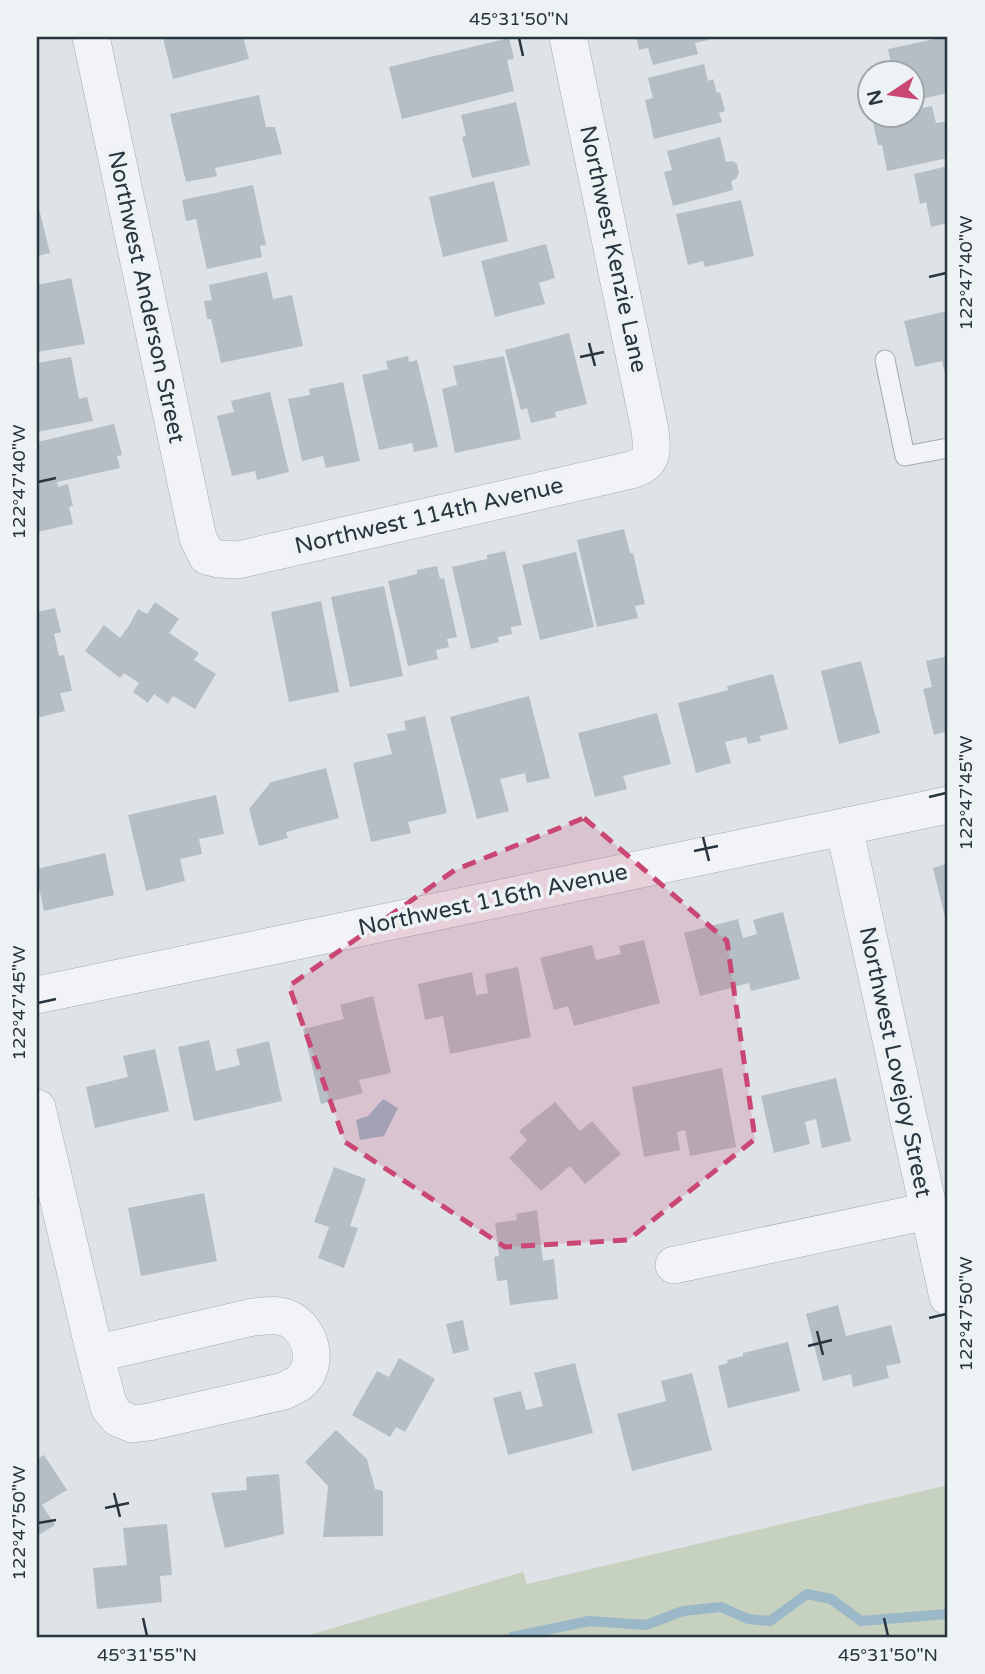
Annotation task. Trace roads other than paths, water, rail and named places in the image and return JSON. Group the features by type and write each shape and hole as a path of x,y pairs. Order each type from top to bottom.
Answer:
{"street":[{"name":"Northwest Anderson Street","path":"91,37 192,514 198,538 207,556"},
{"name":"Northwest Kenzie Lane","path":"568,37 650,430 651,449 648,460"},
{"name":"Northwest 114th Avenue","path":"207,556 238,560 631,470 643,467 648,460"},
{"name":"Northwest 116th Avenue","path":"37,995 948,805"},
{"name":"Northwest Lovejoy Street","path":"844,827 948,1297"},
{"path":"37,1108 95,1354 109,1407 118,1418 133,1424 149,1422 284,1391 300,1383 309,1369 312,1352 299,1325 288,1318 273,1315 253,1317 95,1354"},
{"path":"674,1265 928,1211"}],"lane":[{"path":"885,360 905,456 948,448"}],"water":[{"path":"383,1099 398,1108 384,1136 360,1140 356,1120 368,1116"}],"waterway":[{"path":"512,1637 589,1621 646,1625 683,1611 721,1607 748,1619 770,1621 807,1594 831,1599 861,1621 948,1614"}]}
